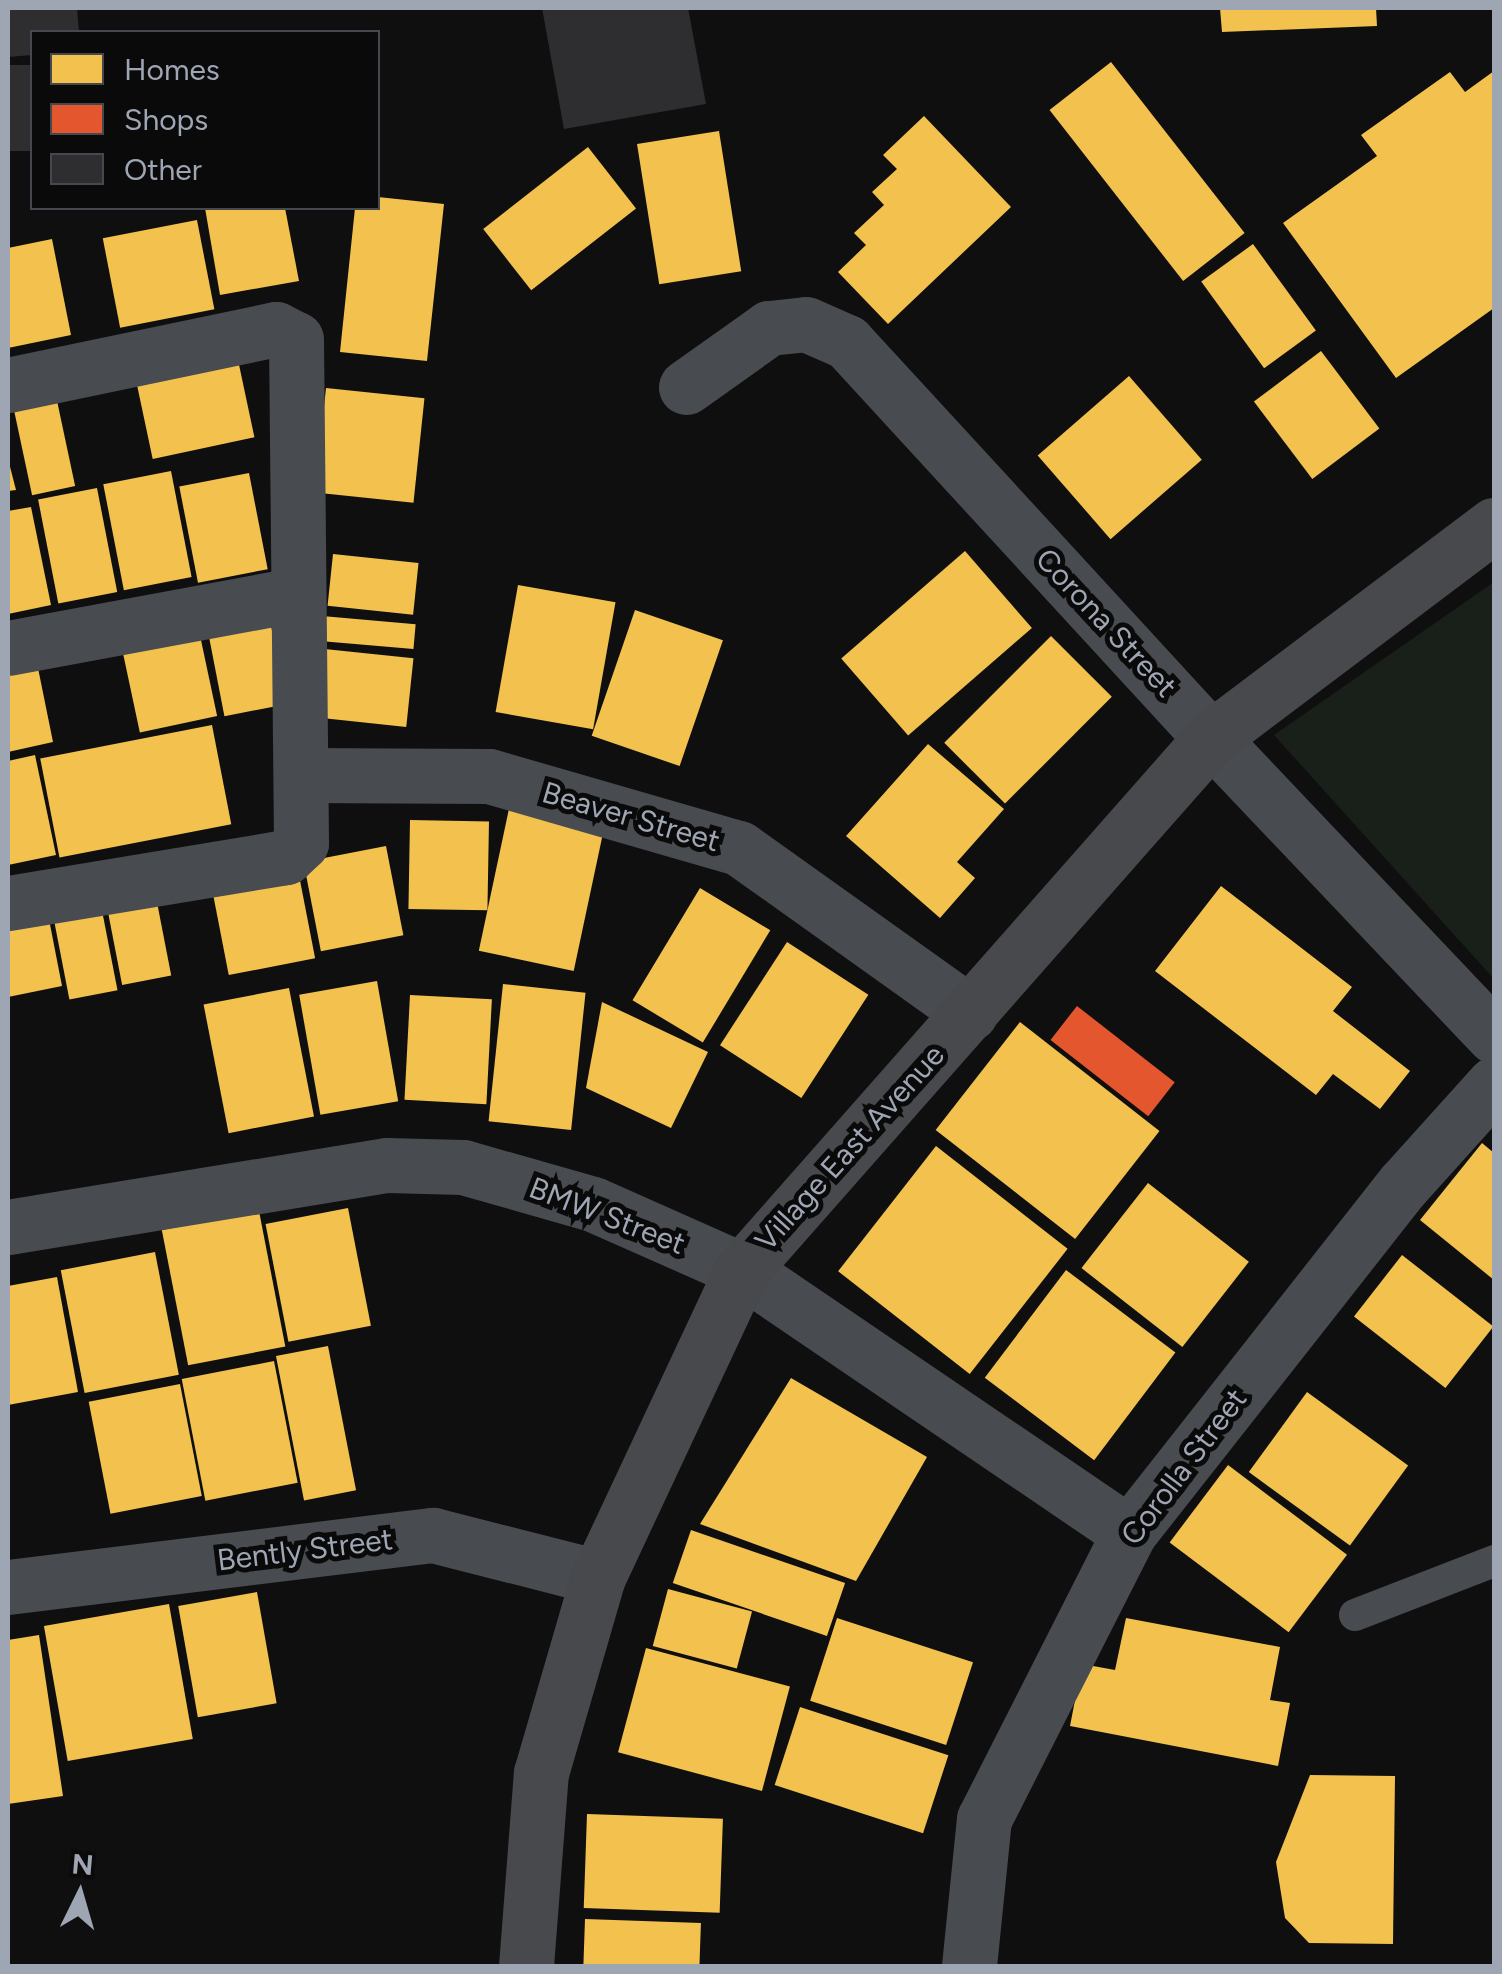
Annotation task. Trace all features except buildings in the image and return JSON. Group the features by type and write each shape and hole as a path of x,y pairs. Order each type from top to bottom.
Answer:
{"street":[{"name":"Corona Street","path":"686,387 769,328 806,324 847,342 1211,738 1494,1036"},
{"path":"8,385 276,329 291,333 298,347 295,595 301,775 301,844 286,857 8,903"},
{"name":"Village East Avenue","path":"526,1966 541,1773 598,1577 742,1270 1211,738 1494,525"},
{"path":"8,648 295,595"},
{"name":"Beaver Street","path":"301,775 489,776 739,848 970,1013"},
{"name":"Corolla Street","path":"969,1966 984,1819 1129,1534 1403,1185 1494,1084"},
{"name":"BMW Street","path":"8,1227 387,1165 463,1167 593,1204 742,1270 1129,1534"},
{"name":"Bently Street","path":"8,1587 433,1534 598,1577"}],"lane":[{"path":"1356,1615 1494,1560"}],"shaded area":[{"path":"1494,582 1494,979 1274,735"}]}
